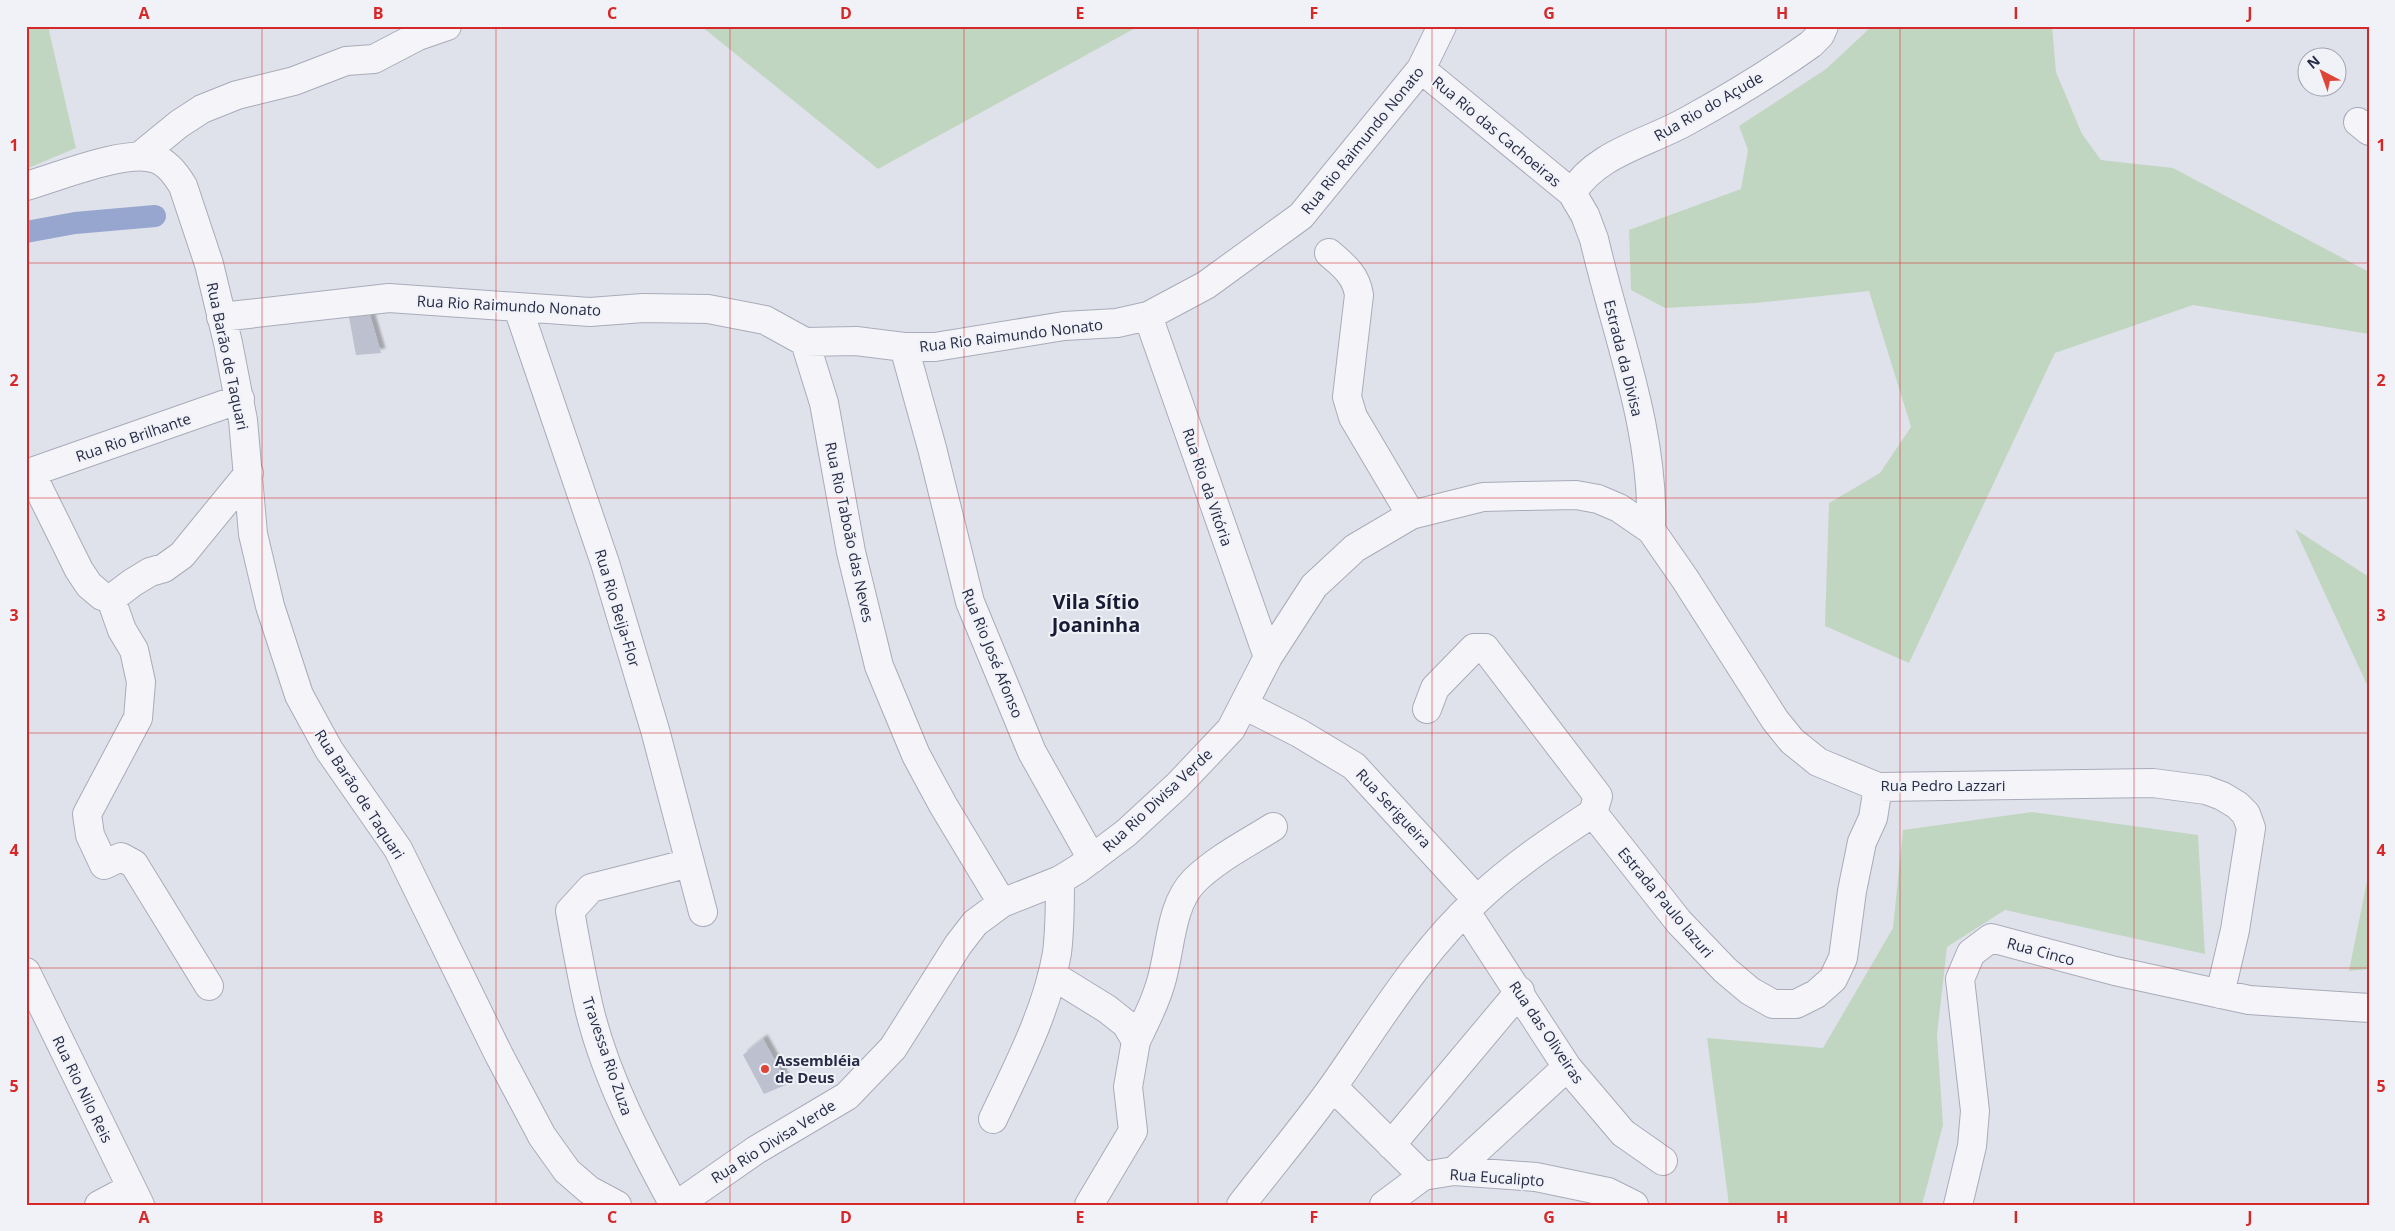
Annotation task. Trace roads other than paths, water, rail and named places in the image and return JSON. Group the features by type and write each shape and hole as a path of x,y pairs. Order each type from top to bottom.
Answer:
{"street":[{"path":"26,186 109,160 141,155 179,124 202,109 237,95 294,81 346,61 374,59 418,36 447,26"},
{"name":"Rua Rio Raimundo Nonato","path":"221,317 389,298 590,312 643,308 708,308 765,320 806,342 856,341 904,347 935,347 1064,326 1117,323 1148,316 1206,285 1301,216 1422,69 1442,26"},
{"name":"Rua Rio do Açude","path":"1572,193 1581,178 1594,167 1626,149 1666,132 1714,106 1802,51 1820,29"},
{"name":"Rua Rio das Cachoeiras","path":"1422,69 1572,193"},
{"name":"Rua Barão de Taquari","path":"141,155 158,159 177,176 183,186 209,264 240,399 249,473 253,534 270,606 299,695 329,750 398,848 499,1055 542,1136 567,1171 589,1190 617,1205"},
{"name":"Estrada da Divisa","path":"1572,193 1585,215 1594,239 1639,416 1652,507 1651,530"},
{"path":"1329,253 1348,269 1357,281 1359,295 1347,397 1353,417 1411,515"},
{"name":"Rua Rio Beija-Flor","path":"518,308 605,563 654,730 703,912"},
{"name":"Rua Rio da Vitória","path":"1148,316 1268,657"},
{"name":"Rua Rio Taboão das Neves","path":"806,342 824,403 851,552 879,666 916,755 943,806 1002,903"},
{"name":"Rua Rio José Afonso","path":"904,347 932,448 970,602 1032,752 1092,859"},
{"name":"Rua Rio Brilhante","path":"28,474 240,399"},
{"path":"111,599 132,583 150,572 164,568 182,555 249,473"},
{"path":"28,474 79,570 89,585 102,596 111,599"},
{"name":"Rua Rio Divisa Verde","path":"676,1205 756,1150 847,1096 893,1048 958,944 975,923 1002,903 1060,880 1092,859 1126,833 1198,765 1231,730 1268,657 1314,586 1355,548 1411,515 1482,497 1576,495 1598,499 1619,508 1651,530"},
{"name":"Rua Pedro Lazzari","path":"1651,530 1685,579 1775,720 1792,741 1818,762 1878,787 2153,783 2206,790 2237,805 2246,814 2252,828 2238,912 2220,994"},
{"path":"111,599 122,630 134,650 141,682 138,718 87,814 90,835 104,865 121,857 134,864 210,986"},
{"path":"1241,1205 1333,1087 1416,968 1471,906 1506,874 1560,834 1593,813 1598,796 1485,648 1474,648 1434,688 1427,709"},
{"name":"Rua Serigueira","path":"1244,705 1299,732 1354,766 1471,906"},
{"name":"Estrada Paulo lazuri","path":"1593,813 1679,922 1725,970 1750,991 1773,1004 1796,1004 1816,994 1833,979 1843,958 1852,891 1862,842 1873,818 1878,787"},
{"path":"1088,1205 1133,1131 1128,1087 1136,1041 1152,1007 1164,971 1171,930 1177,913 1193,882 1213,864 1273,827"},
{"name":"Travessa Rio Zuza","path":"676,1205 638,1140 610,1070 590,1014 570,911 591,888 690,863"},
{"path":"994,1119 1030,1039 1052,975 1060,921 1060,880"},
{"name":"Rua das Oliveiras","path":"1471,906 1567,1067 1622,1133 1663,1161"},
{"name":"Rua Cinco","path":"1958,1205 1972,1146 1975,1111 1960,979 1971,954 1991,938 2116,971 2249,1000 2369,1008"},
{"name":"Rua Rio Nilo Reis","path":"26,972 136,1196"},
{"path":"1052,975 1126,1024 1136,1041"},
{"path":"1391,1145 1520,991"},
{"path":"1454,1171 1567,1067"},
{"path":"1333,1087 1424,1176 1384,1205"},
{"name":"Rua Eucalipto","path":"1424,1176 1454,1171 1536,1177 1608,1192 1634,1205"},
{"path":"99,1205 136,1196"}],"waterway":[{"path":"26,232 75,223 155,216"}],"place":[{"name":"Assembléia de Deus","path":"765,1069"}],"district":[{"name":"Vila Sítio Joaninha","path":"1096,612"}]}
